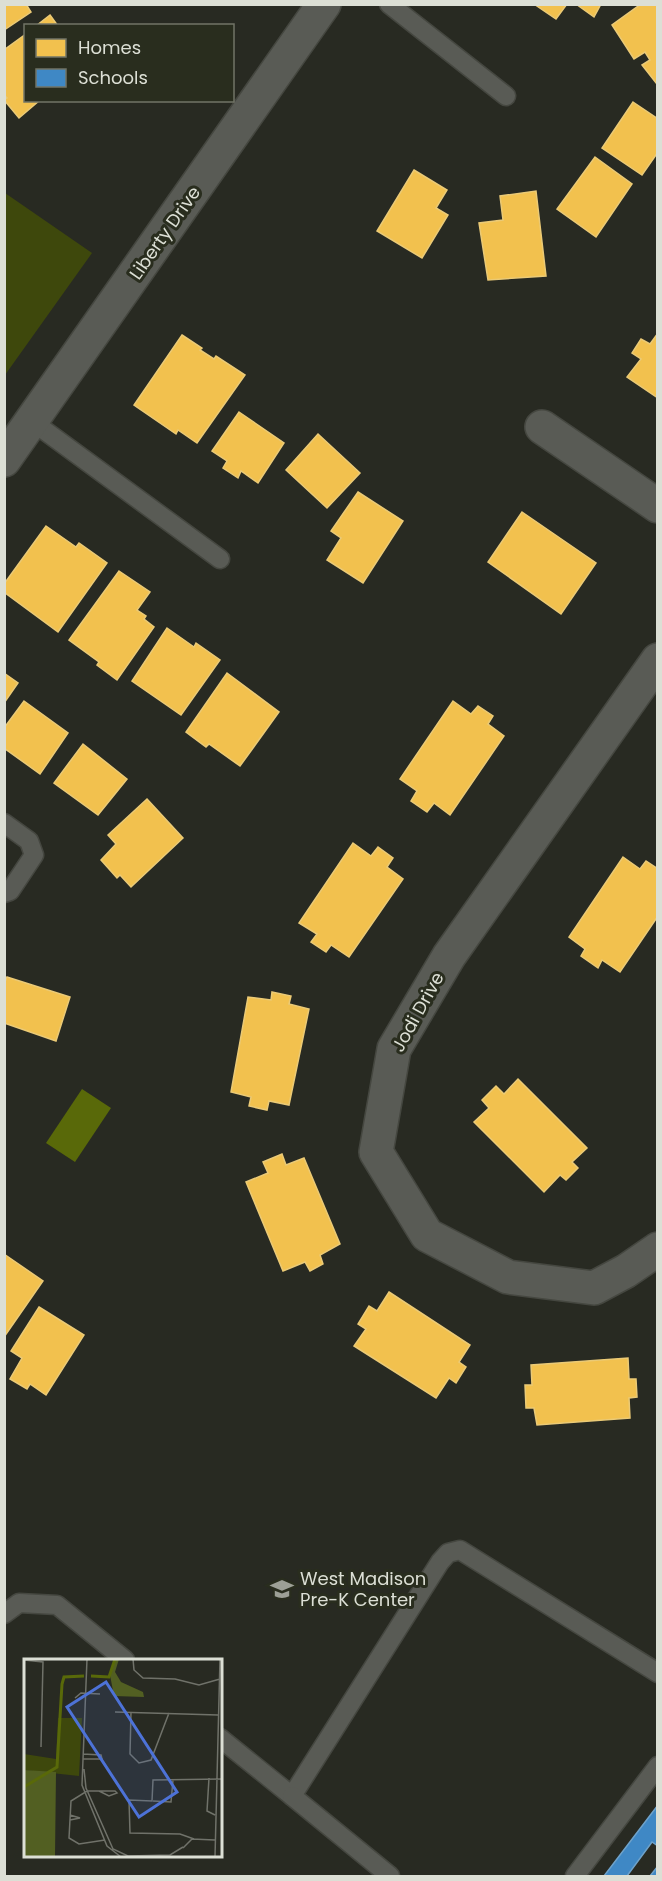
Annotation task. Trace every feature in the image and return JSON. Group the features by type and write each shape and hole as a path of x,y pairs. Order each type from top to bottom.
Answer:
{"street":[{"name":"Liberty Drive","path":"4,460 33,422 324,4"},
{"path":"542,427 657,506"},
{"name":"Jodi Drive","path":"657,660 449,956 394,1049 376,1152 427,1235 508,1277 594,1288 626,1271 657,1249"}],"lane":[{"path":"389,4 506,96"},
{"path":"33,422 220,559"},
{"path":"4,823 29,841 34,855 10,891 4,893"},
{"path":"292,1796 440,1562 448,1553 460,1550 657,1673"},
{"path":"4,1614 19,1603 57,1605 124,1659"},
{"path":"222,1740 390,1876"},
{"path":"575,1876 657,1766"}],"shaded area":[{"path":"5,193 92,253 5,375"},
{"path":"82,1089 111,1108 75,1162 46,1143"}],"building: Homes":[{"path":"4,4 26,4 31,12 4,30"},
{"path":"534,4 567,4 556,19"},
{"path":"576,4 601,4 594,17"},
{"path":"641,4 658,4 657,84 642,65 650,60 645,52 634,59 612,25"},
{"path":"50,15 57,24 39,24"},
{"path":"24,35 24,102 38,102 19,118 4,100 7,98 4,95 4,50"},
{"path":"633,102 658,119 658,152 642,175 602,148"},
{"path":"595,157 632,184 596,237 557,209"},
{"path":"414,170 447,190 436,208 448,215 422,258 377,231"},
{"path":"536,191 546,276 488,280 479,223 503,220 500,196"},
{"path":"658,333 658,398 627,377 641,359 632,353 641,339 650,344"},
{"path":"182,335 214,359 216,356 245,375 197,443 178,430 176,434 134,405"},
{"path":"239,412 284,443 258,483 241,471 238,478 223,468 227,461 212,451"},
{"path":"318,434 360,473 327,508 286,470"},
{"path":"358,492 403,521 363,583 327,560 341,538 331,531"},
{"path":"522,512 596,563 561,614 488,562"},
{"path":"46,526 76,547 79,543 107,563 58,632 4,592 4,584"},
{"path":"119,571 150,592 137,610 146,616 144,619 154,627 117,680 97,665 99,662 69,640"},
{"path":"167,628 194,647 196,643 220,660 181,715 132,681"},
{"path":"4,673 18,683 4,703"},
{"path":"227,673 279,712 240,766 209,744 206,747 186,732"},
{"path":"24,701 68,733 40,774 4,748 4,728"},
{"path":"453,701 471,714 478,706 493,716 488,724 504,736 450,815 434,803 427,812 411,801 417,791 400,779"},
{"path":"83,744 127,779 98,815 54,783"},
{"path":"147,799 183,838 131,887 120,875 117,878 101,860 116,844 108,835"},
{"path":"353,843 371,856 378,847 393,858 387,867 403,879 349,957 331,945 326,952 311,942 317,934 299,923"},
{"path":"623,857 640,869 646,861 658,869 658,916 620,972 602,960 598,968 581,956 585,949 569,937"},
{"path":"7,977 70,997 56,1041 4,1023 4,984"},
{"path":"272,992 291,996 289,1004 309,1009 289,1105 269,1101 267,1110 249,1106 251,1097 231,1092 248,997 271,1000"},
{"path":"518,1079 587,1148 572,1162 578,1168 566,1180 560,1175 544,1192 474,1122 489,1108 482,1100 496,1086 504,1094"},
{"path":"282,1154 286,1165 304,1158 340,1244 320,1255 323,1264 310,1271 305,1262 283,1271 246,1182 268,1173 263,1162"},
{"path":"4,1254 43,1281 4,1337"},
{"path":"389,1292 470,1345 459,1362 466,1367 456,1383 449,1378 436,1398 354,1346 366,1329 358,1324 369,1306 377,1311"},
{"path":"39,1307 84,1335 46,1395 30,1384 27,1389 10,1379 22,1358 11,1351"},
{"path":"628,1358 629,1379 636,1379 637,1397 629,1398 630,1418 537,1425 534,1408 526,1408 525,1385 532,1385 531,1365"}],"building: Schools":[{"path":"658,1805 658,1846 652,1842 627,1876 604,1876"},
{"path":"658,1866 658,1876 650,1876"}],"place":[{"name":"West Madison Pre-K Center","path":"282,1589"}]}
